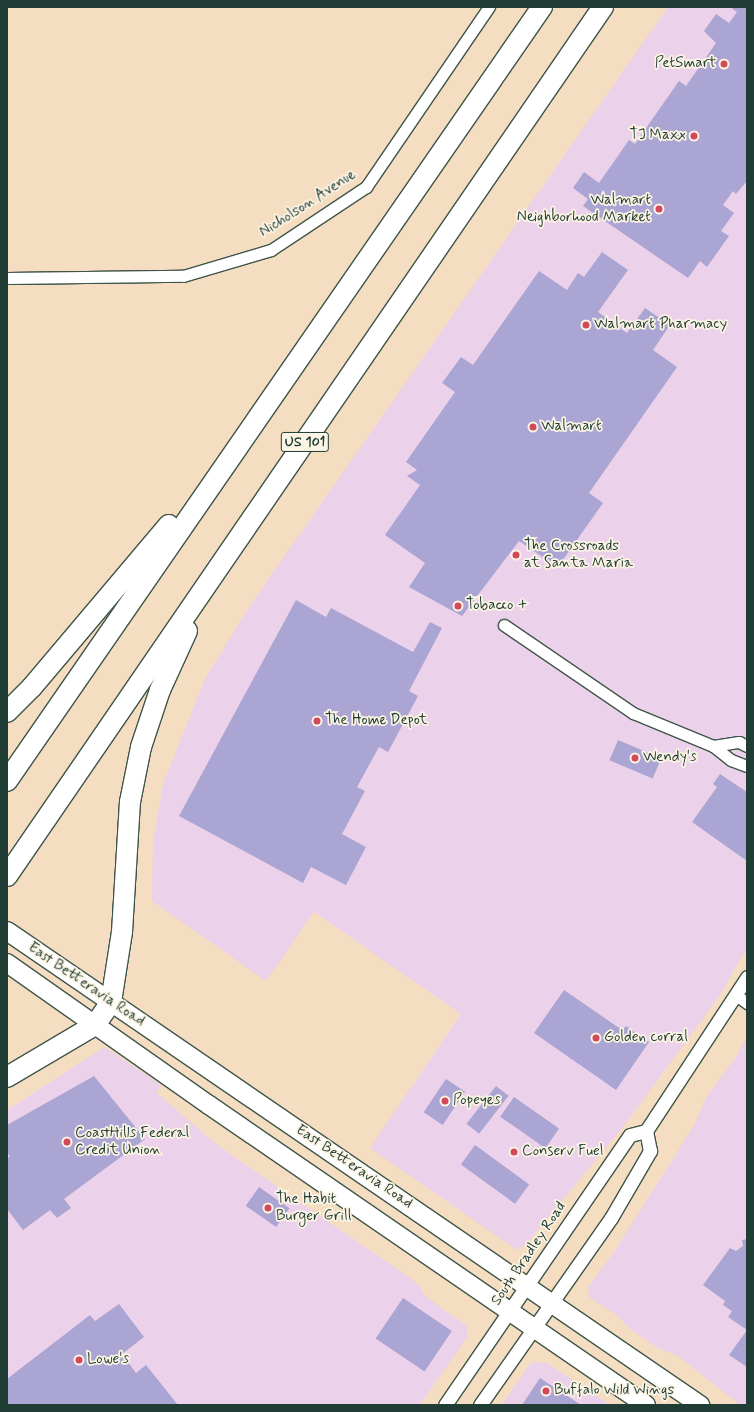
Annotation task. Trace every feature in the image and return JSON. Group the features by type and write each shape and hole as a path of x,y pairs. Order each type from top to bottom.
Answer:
{"highway":[{"path":"7,781 234,450 542,7"},
{"name":"US 101","path":"7,876 603,7"},
{"path":"7,712 32,687 234,450"},
{"path":"7,1077 96,1025 111,1002 122,932 130,802 141,747 160,690 191,621 248,526"},
{"name":"East Betteravia Road","path":"9,932 700,1405"},
{"name":"East Betteravia Road","path":"7,963 533,1329 646,1405"}],"street":[{"name":"Nicholson Avenue","path":"7,278 183,276 271,250 366,186 489,7"},
{"path":"504,625 633,713 713,746 731,760 747,766"},
{"path":"713,746 739,742 747,746"},
{"path":"480,1405 611,1218 650,1151 646,1131 747,977"},
{"path":"736,995 747,1002"},
{"name":"South Bradley Road","path":"445,1405 630,1135 646,1131"}],"shaded area":[{"name":"The Crossroads at Santa Maria","path":"668,7 747,7 747,947 720,995 623,1127 526,1244 517,1250 370,1148 461,1014 314,912 266,981 152,901 153,842 163,784 205,679 249,607"},
{"path":"747,1037 747,1405 740,1405 678,1356 658,1348 631,1330 615,1314 589,1297 588,1287 614,1252 693,1127 707,1096 734,1060"},
{"path":"105,1047 161,1085 156,1092 216,1144 407,1276 419,1285 425,1296 467,1326 467,1337 420,1405 7,1405 7,1110"},
{"path":"531,1362 547,1363 610,1405 502,1405"}],"building":[{"path":"730,7 747,7 747,181 736,194 733,191 723,205 734,213 721,231 729,236 707,267 700,261 688,278 583,206 588,199 573,188 584,172 599,183 629,140 635,144 679,81 686,86 716,43 704,31 716,14 729,23 737,12"},
{"name":"Walmart","path":"602,252 628,270 598,312 627,333 645,308 670,325 653,350 677,367 589,493 603,503 560,564 553,559 550,562 519,541 462,616 409,587 425,563 385,535 420,485 407,476 417,470 406,462 455,392 442,383 461,357 473,365 539,271 567,290 578,273 584,277"},
{"name":"The Home Depot","path":"296,600 326,617 331,608 413,652 430,622 442,628 409,691 418,696 388,752 379,747 357,787 365,791 342,834 366,847 346,885 311,867 303,883 179,816"},
{"path":"618,740 661,758 653,779 609,760"},
{"path":"720,774 747,792 747,861 692,822 717,787 713,784"},
{"path":"564,990 622,1030 626,1026 649,1042 616,1090 534,1033"},
{"path":"94,1076 145,1139 64,1199 71,1208 57,1218 50,1210 23,1230 7,1209 7,1159 10,1156 7,1152 7,1125"},
{"path":"446,1079 465,1092 443,1125 424,1112"},
{"path":"496,1086 509,1096 479,1134 466,1124"},
{"path":"514,1097 559,1129 545,1148 500,1117"},
{"path":"475,1145 529,1184 515,1204 461,1164"},
{"path":"259,1187 289,1208 276,1227 246,1206"},
{"path":"747,1239 747,1330 728,1317 732,1311 723,1305 725,1301 703,1285 730,1248 736,1251 743,1246 742,1240"},
{"path":"403,1298 452,1331 425,1372 376,1339"},
{"name":"Lowe's","path":"119,1304 144,1337 122,1354 136,1373 146,1365 178,1405 7,1405 7,1379 90,1315 95,1321"},
{"path":"747,1330 747,1367 729,1355"},
{"name":"Buffalo Wild Wings","path":"540,1378 581,1405 522,1405"}],"place":[{"name":"PetSmart","path":"724,64"},
{"name":"TJ Maxx","path":"694,136"},
{"name":"Walmart Neighborhood Market","path":"659,209"},
{"name":"Walmart Pharmacy","path":"586,325"},
{"name":"Walmart","path":"533,427"},
{"name":"The Crossroads at Santa Maria","path":"516,555"},
{"name":"Tobacco +","path":"458,606"},
{"name":"The Home Depot","path":"317,721"},
{"name":"Wendy's","path":"635,758"},
{"name":"Golden corral","path":"596,1038"},
{"name":"Popeyes","path":"445,1101"},
{"name":"CoastHills Federal Credit Union","path":"67,1142"},
{"name":"Conserv Fuel","path":"514,1152"},
{"name":"The Habit Burger Grill","path":"268,1208"},
{"name":"Lowe's","path":"79,1360"},
{"name":"Buffalo Wild Wings","path":"546,1391"}]}
